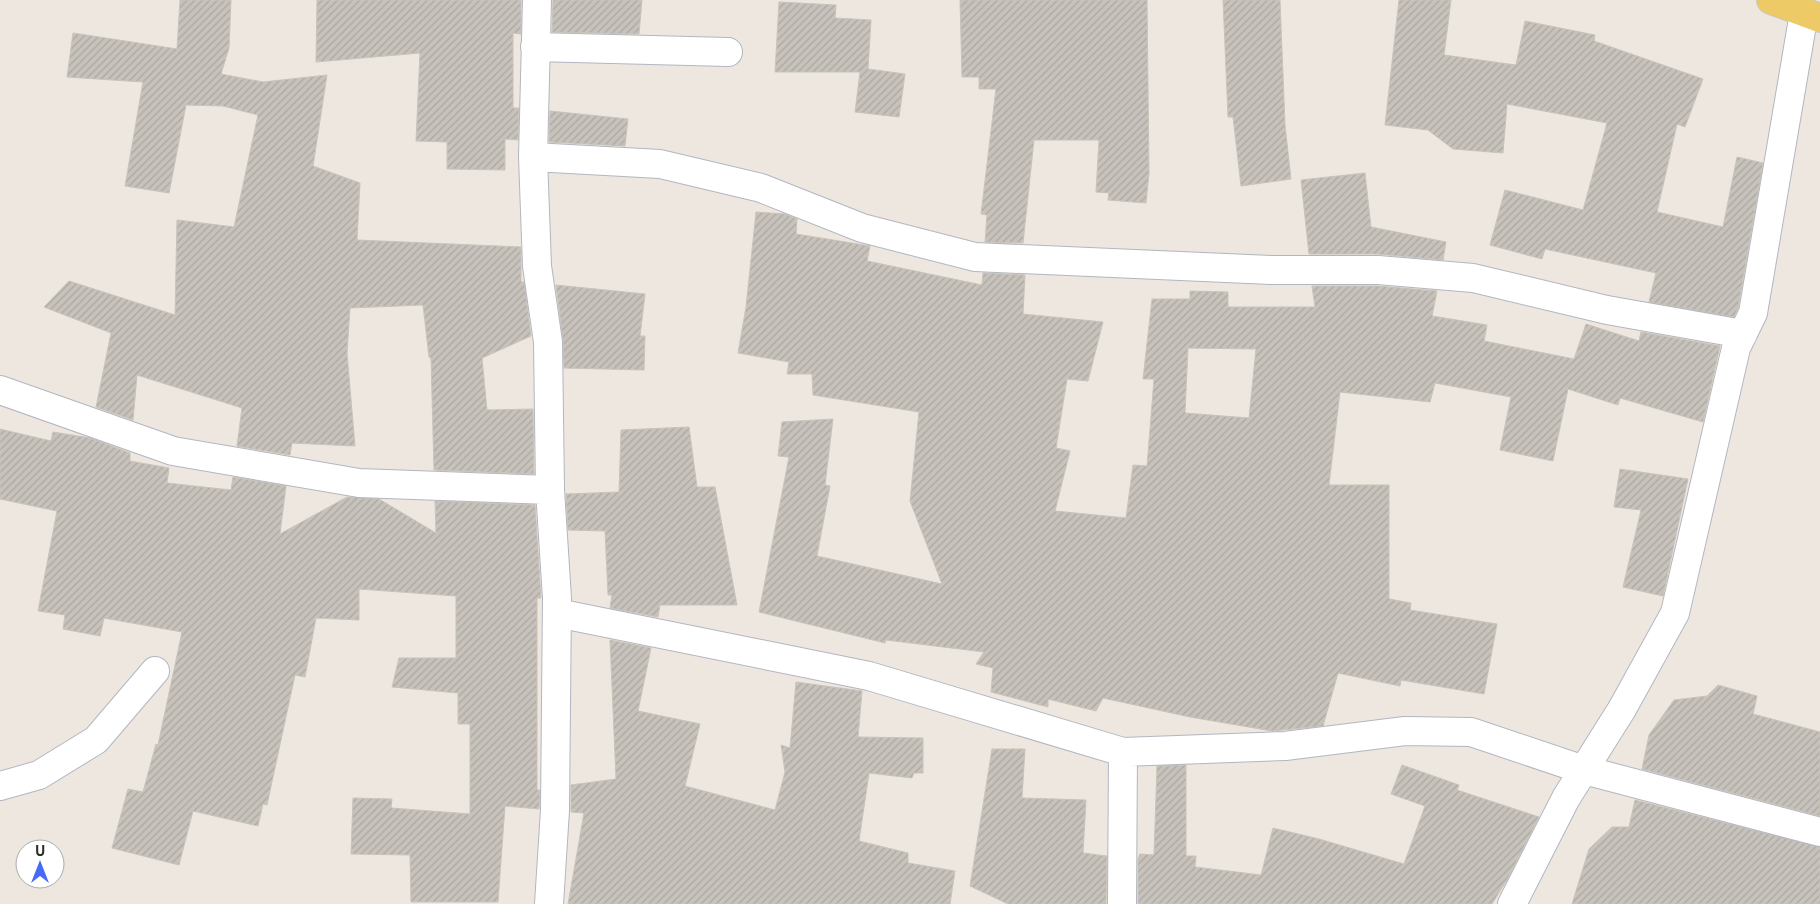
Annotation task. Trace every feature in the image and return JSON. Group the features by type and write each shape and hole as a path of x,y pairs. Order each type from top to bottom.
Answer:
{"main road":[{"path":"1771,0 1812,15"}],"street":[{"path":"537,0 533,157 537,266 548,342 550,490 556,613 555,810 549,904"},
{"path":"1512,904 1566,798 1622,709 1675,613 1736,348 1753,313 1812,15"},
{"path":"535,46 728,52"},
{"path":"533,157 660,164 761,188 862,228 975,257 1271,270 1378,270 1473,278 1607,310 1743,334"},
{"path":"0,390 173,451 359,483 550,490"},
{"path":"556,613 868,676 1123,752 1284,746 1405,730 1471,732 1584,770 1820,832"},
{"path":"0,786 39,775 96,740 155,671"},
{"path":"1122,904 1123,752"}],"building":[{"path":"180,0 231,0 229,48 221,74 263,82 327,75 313,166 360,183 357,240 521,247 521,282 524,282 531,336 482,358 487,410 533,409 534,474 434,470 431,358 429,357 423,305 350,308 347,353 355,446 292,443 290,455 237,446 242,408 137,375 133,420 96,407 111,333 44,307 69,281 175,315 177,220 234,227 258,115 223,106 186,105 169,193 125,186 143,82 67,77 73,33 177,49"},
{"path":"317,0 521,0 521,34 513,33 513,108 519,108 518,140 505,139 505,170 447,169 447,142 416,141 420,53 316,62"},
{"path":"553,0 642,0 639,34 552,32"},
{"path":"960,0 1147,0 1149,173 1146,203 1108,200 1109,193 1096,192 1099,140 1034,140 1023,243 985,242 987,215 981,214 996,89 979,89 979,77 962,77"},
{"path":"1223,0 1280,0 1285,125 1291,179 1241,186 1233,117 1228,117"},
{"path":"1399,0 1451,0 1444,55 1516,65 1525,21 1595,35 1594,41 1703,79 1685,127 1677,124 1657,212 1723,227 1737,157 1763,163 1738,308 1734,317 1649,302 1656,273 1545,249 1542,259 1490,245 1505,190 1583,210 1607,123 1507,104 1503,153 1453,149 1428,130 1385,125"},
{"path":"779,2 836,5 835,18 871,20 868,69 905,74 899,117 855,112 860,72 775,72"},
{"path":"550,111 628,119 625,146 549,142"},
{"path":"1365,173 1371,227 1446,242 1443,260 1378,254 1309,254 1301,180"},
{"path":"756,212 785,214 797,219 796,234 870,246 867,261 982,285 983,273 1025,275 1023,314 1103,322 1088,381 1067,379 1056,448 1070,451 1055,511 1126,518 1133,465 1147,466 1154,379 1143,379 1152,299 1190,299 1190,291 1228,292 1228,307 1315,307 1312,286 1377,286 1437,291 1432,316 1487,325 1484,341 1574,359 1586,324 1639,341 1641,332 1720,346 1703,422 1620,398 1618,405 1568,389 1553,461 1500,450 1511,397 1435,383 1430,402 1340,392 1329,485 1389,485 1389,599 1411,603 1410,610 1497,624 1484,694 1401,680 1400,686 1338,673 1323,726 1272,731 1190,717 1103,698 1096,711 1048,699 1048,707 991,692 993,668 976,664 984,652 886,640 885,643 759,612 789,457 778,456 782,422 833,419 825,485 830,486 817,556 942,584 910,501 919,412 813,395 812,374 787,374 789,362 738,353 746,307","holes":["1188,348 1256,349 1249,418 1185,413"]},
{"path":"556,285 645,294 640,336 645,336 644,370 564,368 563,340"},
{"path":"689,427 697,487 715,487 737,605 660,605 658,617 610,608 612,595 608,595 605,531 568,530 566,494 619,492 621,430"},
{"path":"0,429 51,441 53,432 90,438 130,453 130,461 169,468 167,483 231,490 233,477 286,486 280,534 347,497 379,499 436,533 435,501 535,505 541,598 537,598 537,790 540,790 539,809 505,806 498,902 411,902 410,855 351,854 353,798 392,799 391,808 470,814 470,724 458,724 458,693 392,687 399,658 456,658 456,596 359,589 359,620 316,618 305,677 295,675 267,805 263,804 258,826 193,811 179,865 112,848 128,789 143,792 156,744 158,745 182,632 104,618 100,636 63,629 65,615 38,611 57,511 0,499"},
{"path":"1620,469 1688,479 1663,596 1623,587 1641,510 1614,507"},
{"path":"610,640 651,648 638,711 700,724 685,786 775,810 785,772 781,745 790,748 796,682 862,691 858,737 923,738 923,773 914,773 912,778 869,773 859,841 908,853 908,863 955,871 950,904 568,904 584,813 571,812 571,785 616,779"},
{"path":"1718,685 1757,696 1753,714 1820,732 1820,816 1642,769 1649,735 1674,700 1707,696"},
{"path":"992,749 1025,749 1022,798 1086,800 1083,853 1107,856 1106,904 1008,904 970,886"},
{"path":"1186,765 1186,856 1196,856 1195,867 1261,875 1273,828 1319,839 1404,864 1425,806 1391,794 1402,765 1459,785 1457,790 1539,817 1508,878 1492,904 1138,904 1138,859 1140,854 1154,855 1157,766"},
{"path":"1635,800 1820,847 1820,904 1572,904 1589,849 1612,827 1629,827"}]}
